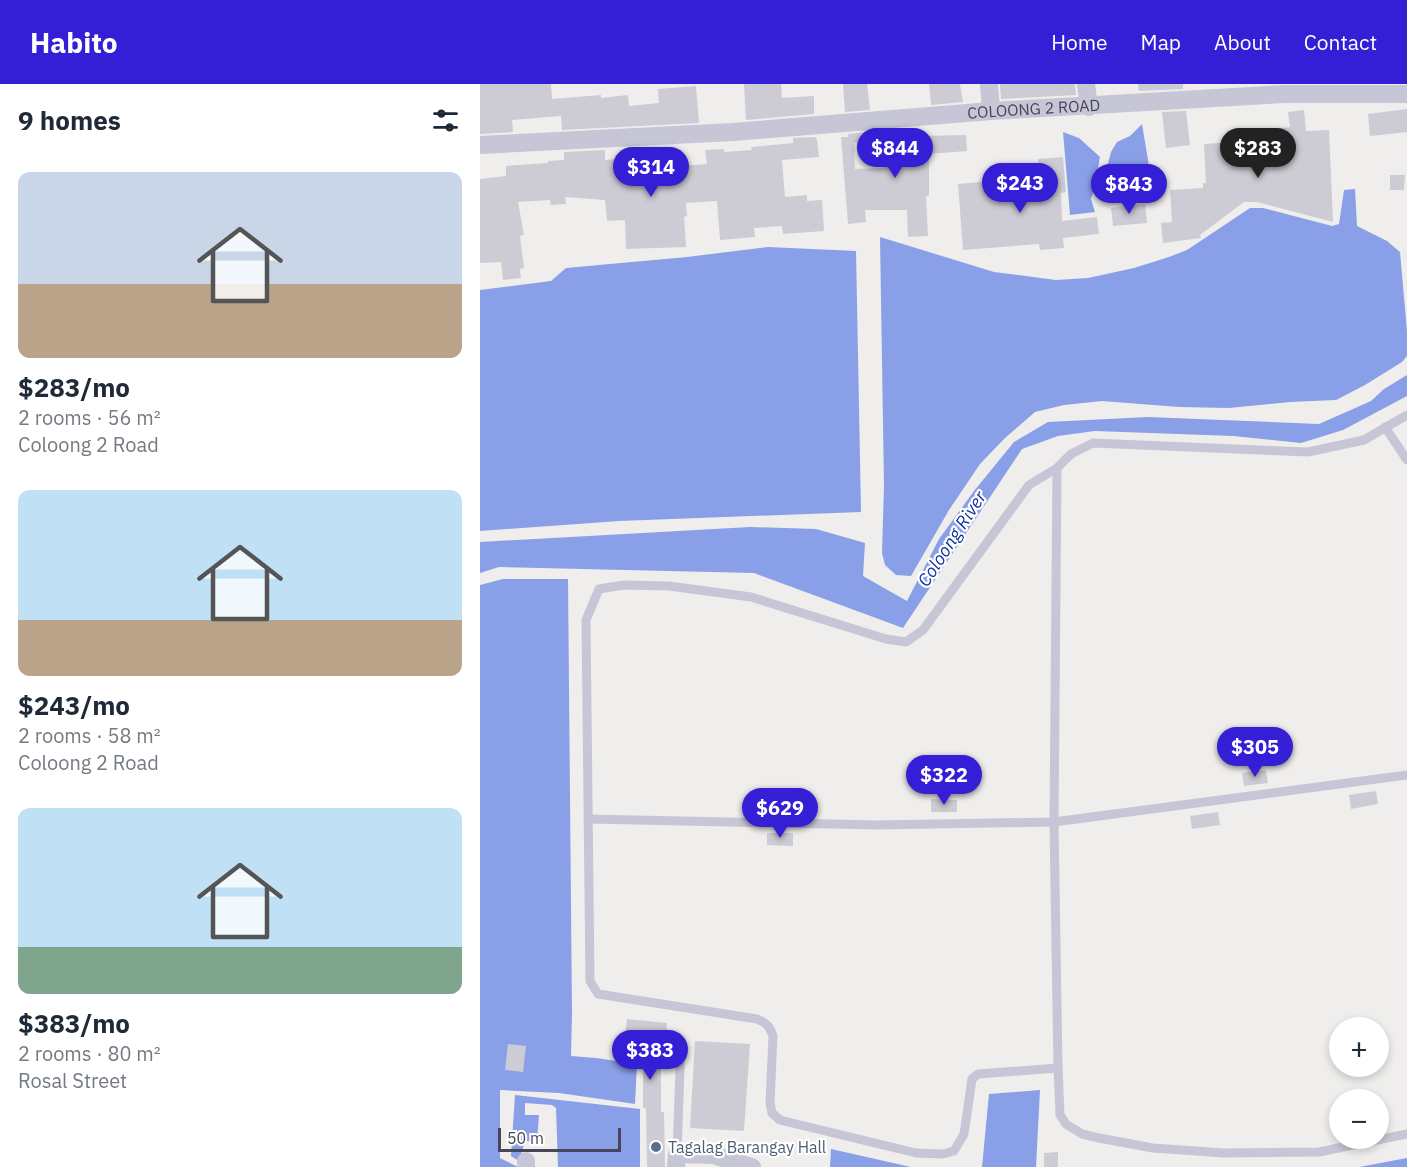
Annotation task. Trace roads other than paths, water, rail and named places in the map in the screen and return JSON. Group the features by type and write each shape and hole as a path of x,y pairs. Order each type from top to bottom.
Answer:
{"street":[{"path":"989,84 991,111"},
{"path":"1086,84 1089,107"},
{"name":"COLOONG 2 ROAD","path":"480,145 733,132 991,111 1284,94 1407,94"},
{"path":"677,1160 713,1155 752,1167"}],"lane":[{"path":"1058,1068 978,1074 972,1079 964,1134 954,1151 943,1154 916,1153 780,1120 772,1113 770,1103 773,1036 770,1028 764,1022 598,994 590,981 586,620 599,589 624,585 669,586 751,597 886,639 906,642 923,630 1029,485 1057,468 1071,454 1094,443 1308,452 1364,440 1407,415"},
{"path":"1385,427 1407,460"},
{"path":"1057,468 1054,822 1060,1115 1066,1124 1082,1134 1099,1138 1154,1148 1224,1153 1319,1152 1407,1134"},
{"path":"588,819 877,825 1054,822 1407,775"},
{"path":"677,1160 681,1041"}],"water":[{"path":"1142,124 1155,202 1115,203 1106,190 1107,167 1111,152 1117,142 1130,136"},
{"path":"1063,132 1079,138 1100,157 1091,199 1095,212 1070,215"},
{"path":"1355,189 1357,226 1387,241 1400,252 1407,331 1407,356 1402,362 1336,400 1229,408 1102,401 1064,405 1035,412 980,464 949,510 911,576 896,575 885,565 882,553 884,485 880,237 994,272 1056,280 1088,278 1134,268 1187,250 1250,208 1263,208 1332,226 1339,224 1344,190"},
{"path":"768,247 856,251 861,512 619,521 480,531 480,290 551,281 566,268"},
{"name":"Coloong River","path":"1407,375 1407,396 1343,430 1301,443 1233,436 1095,431 1058,436 1022,449 903,628 754,573 499,567 480,573 480,542 750,527 816,529 865,543 863,576 907,601 939,539 974,491 1014,442 1048,422 1148,417 1319,424 1371,401 1384,389"},
{"path":"503,579 568,579 571,1056 637,1064 635,1104 559,1093 500,1090 500,1158 518,1167 480,1167 480,585"},
{"path":"1040,1090 1036,1167 982,1167 989,1094"},
{"path":"515,1095 640,1109 640,1167 558,1167 556,1108 552,1105 525,1103 525,1115 539,1115 537,1142 525,1141 519,1161 511,1156"},
{"path":"831,1149 911,1167 830,1167"},
{"path":"1407,1158 1407,1167 1359,1167"}],"place":[{"name":"Tagalag Barangay Hall","path":"656,1147"}]}
